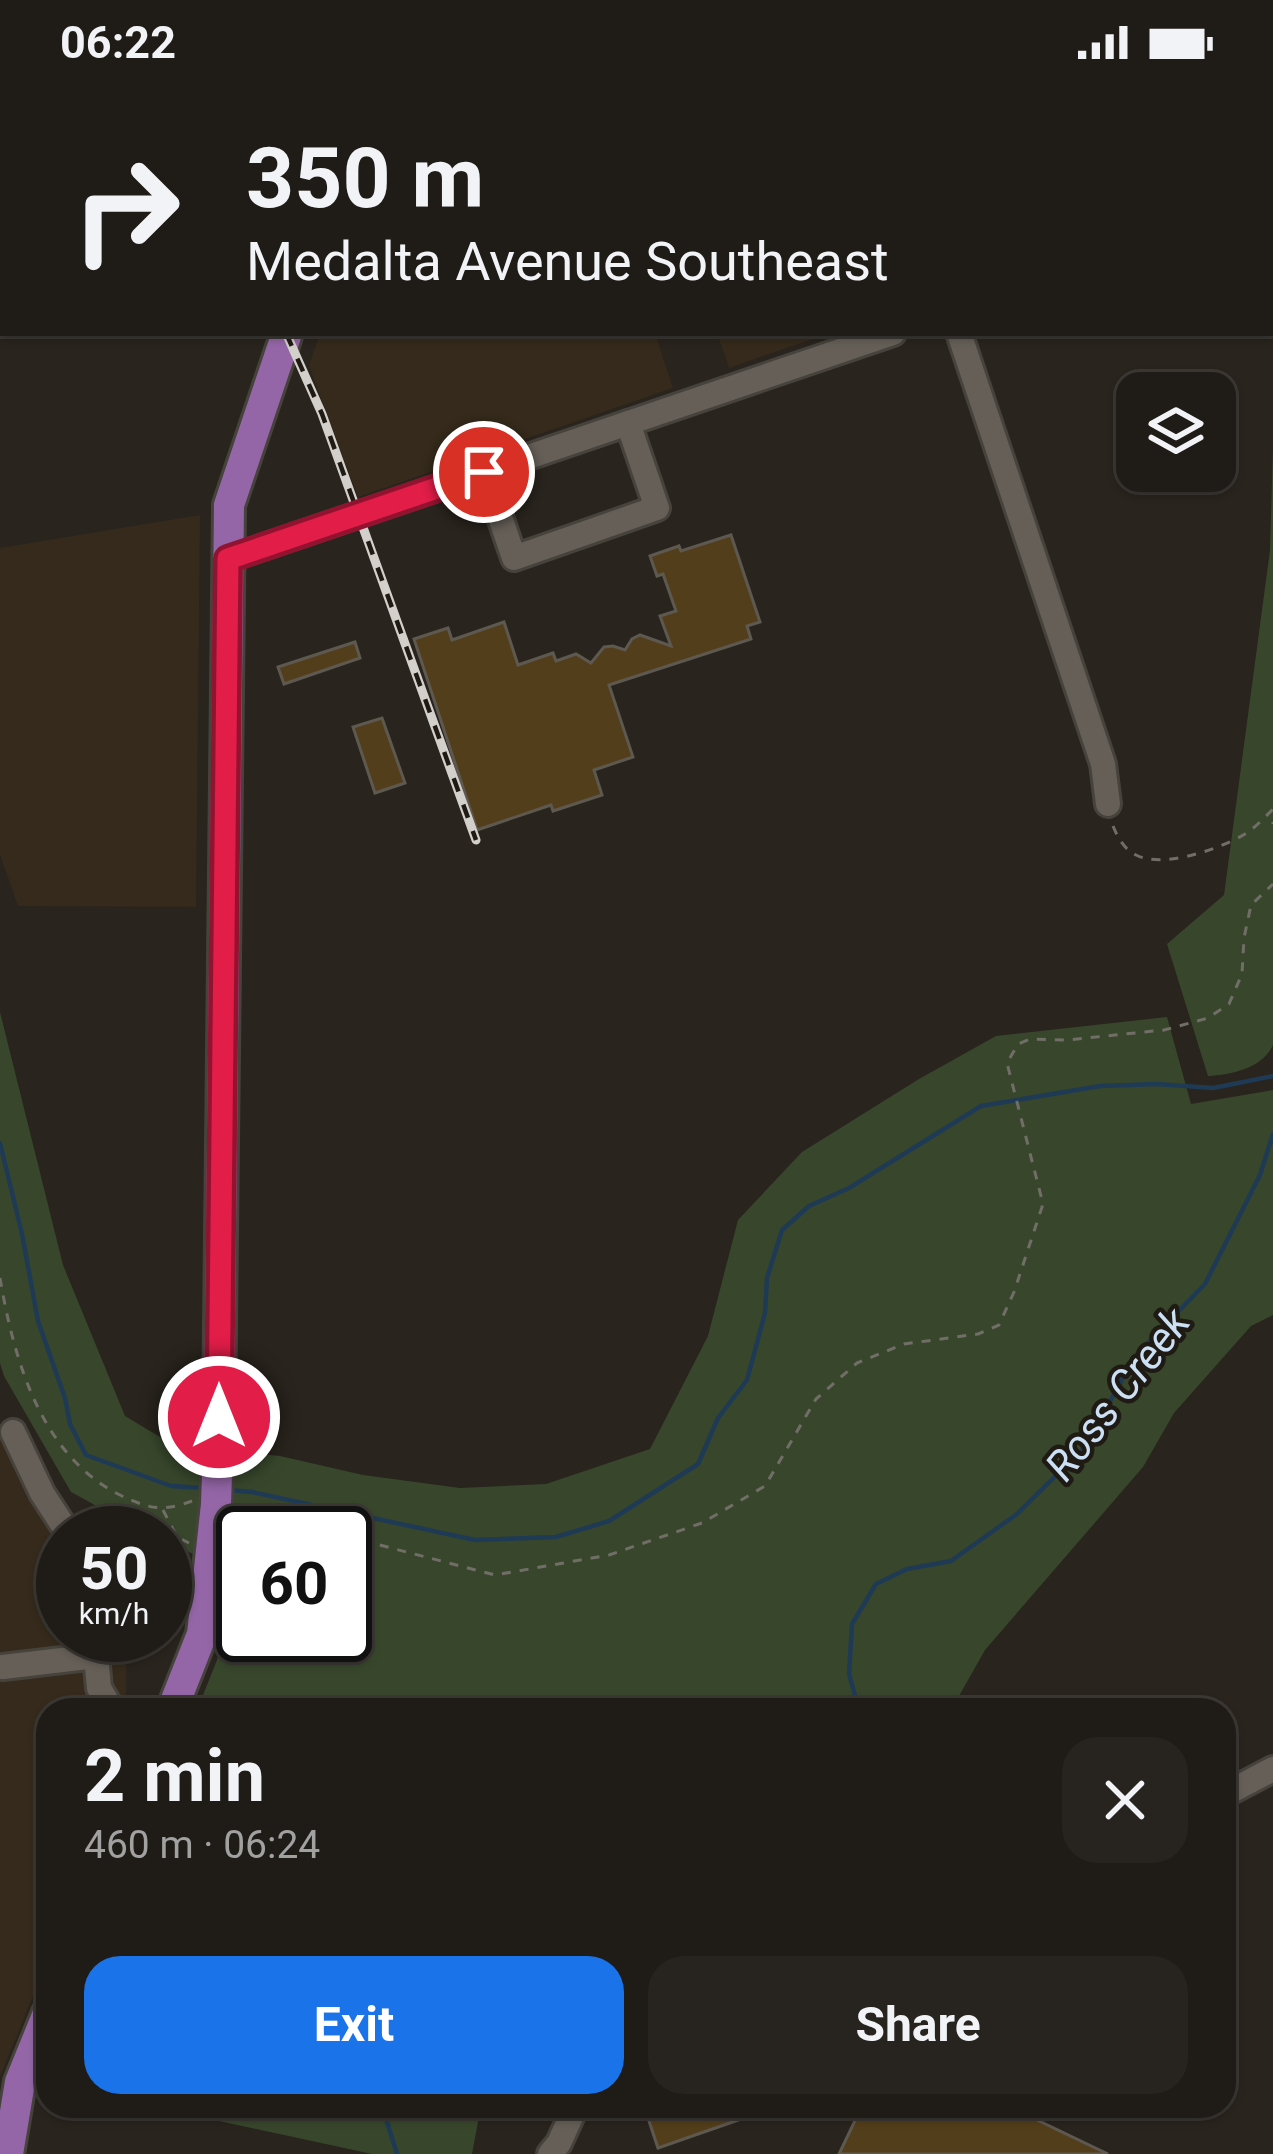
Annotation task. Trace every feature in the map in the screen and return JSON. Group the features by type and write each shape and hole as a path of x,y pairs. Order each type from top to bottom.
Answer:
{"main road":[{"path":"177,1698 202,1634 217,1501 229,505 286,336"},
{"path":"8,2154 20,2082 36,2043"}],"street":[{"path":"228,559 884,336"},
{"path":"960,336 1103,764 1108,804"},
{"path":"484,472 514,558 535,551 657,508 628,423"},
{"path":"13,1432 50,1506"},
{"path":"3,1667 36,1659"},
{"path":"97,1662 105,1698"},
{"path":"1236,1789 1273,1769"},
{"path":"550,2154 570,2118"}],"path":[{"path":"1108,804 1121,843 1136,855 1157,860 1222,845 1248,833 1273,809"},
{"path":"372,1543 495,1575 609,1555 702,1523 765,1486 816,1400 857,1363 904,1344 979,1334 999,1325 1043,1204 1007,1063 1018,1044 1030,1039 1164,1030 1208,1018 1229,1004 1242,974 1251,905 1273,884"},
{"path":"0,1278 27,1386 72,1460 102,1486 134,1502 164,1510 217,1501 228,1506"}],"shaded area":[{"path":"319,336 656,336 673,388 358,497 309,366"},
{"path":"718,336 821,336 729,368"},
{"path":"200,515 196,907 18,906 0,855 0,548"},
{"path":"12,1432 56,1506 36,1506 36,1662 126,1662 126,1698 36,1698 36,1989 0,2077 0,1433"}],"green space":[{"path":"1273,448 1273,1045 1254,1065 1208,1076 1167,944 1224,895 1270,550"},
{"path":"0,1012 63,1265 125,1416 175,1446 280,1456 363,1475 460,1488 546,1484 650,1449 708,1336 738,1220 802,1152 996,1036 1167,1017 1191,1104 1273,1090 1273,1315 1251,1326 1174,1413 1143,1467 985,1650 958,1698 202,1698 216,1662 372,1662 372,1506 216,1506 216,1562 192,1553 192,1506 97,1506 71,1492 0,1363"},
{"path":"205,2118 479,2118 472,2154 372,2154"}],"building":[{"path":"731,535 760,622 747,626 751,639 609,685 633,757 594,770 602,795 553,811 551,805 477,830 414,639 448,628 452,640 504,622 518,665 553,653 556,661 576,654 591,663 604,647 625,650 640,635 671,646 660,616 676,611 663,574 657,576 650,556"},
{"path":"355,642 360,658 284,684 278,667"},
{"path":"382,718 405,783 375,793 353,727"},
{"path":"648,2118 744,2118 658,2148"},
{"path":"856,2118 1033,2118 1108,2154 839,2154"}],"waterway":[{"path":"229,1490 475,1540 556,1537 609,1521 698,1464 718,1418 747,1380 765,1313 767,1278 782,1230 809,1206 849,1188 981,1106 1100,1086 1213,1088 1273,1076"},
{"name":"Ross Creek","path":"856,1698 849,1674 852,1624 876,1584 907,1569 951,1561 1017,1514 1085,1447 1135,1356 1205,1284 1260,1175 1273,1134"},
{"path":"0,1143 38,1321 70,1424 86,1455 171,1486 205,1488"},
{"name":"Ross Creek","path":"386,2118 397,2154"}],"railway":[{"path":"287,336 322,414 476,840"}],"route":[{"path":"219,1417 228,559 484,472"}]}
